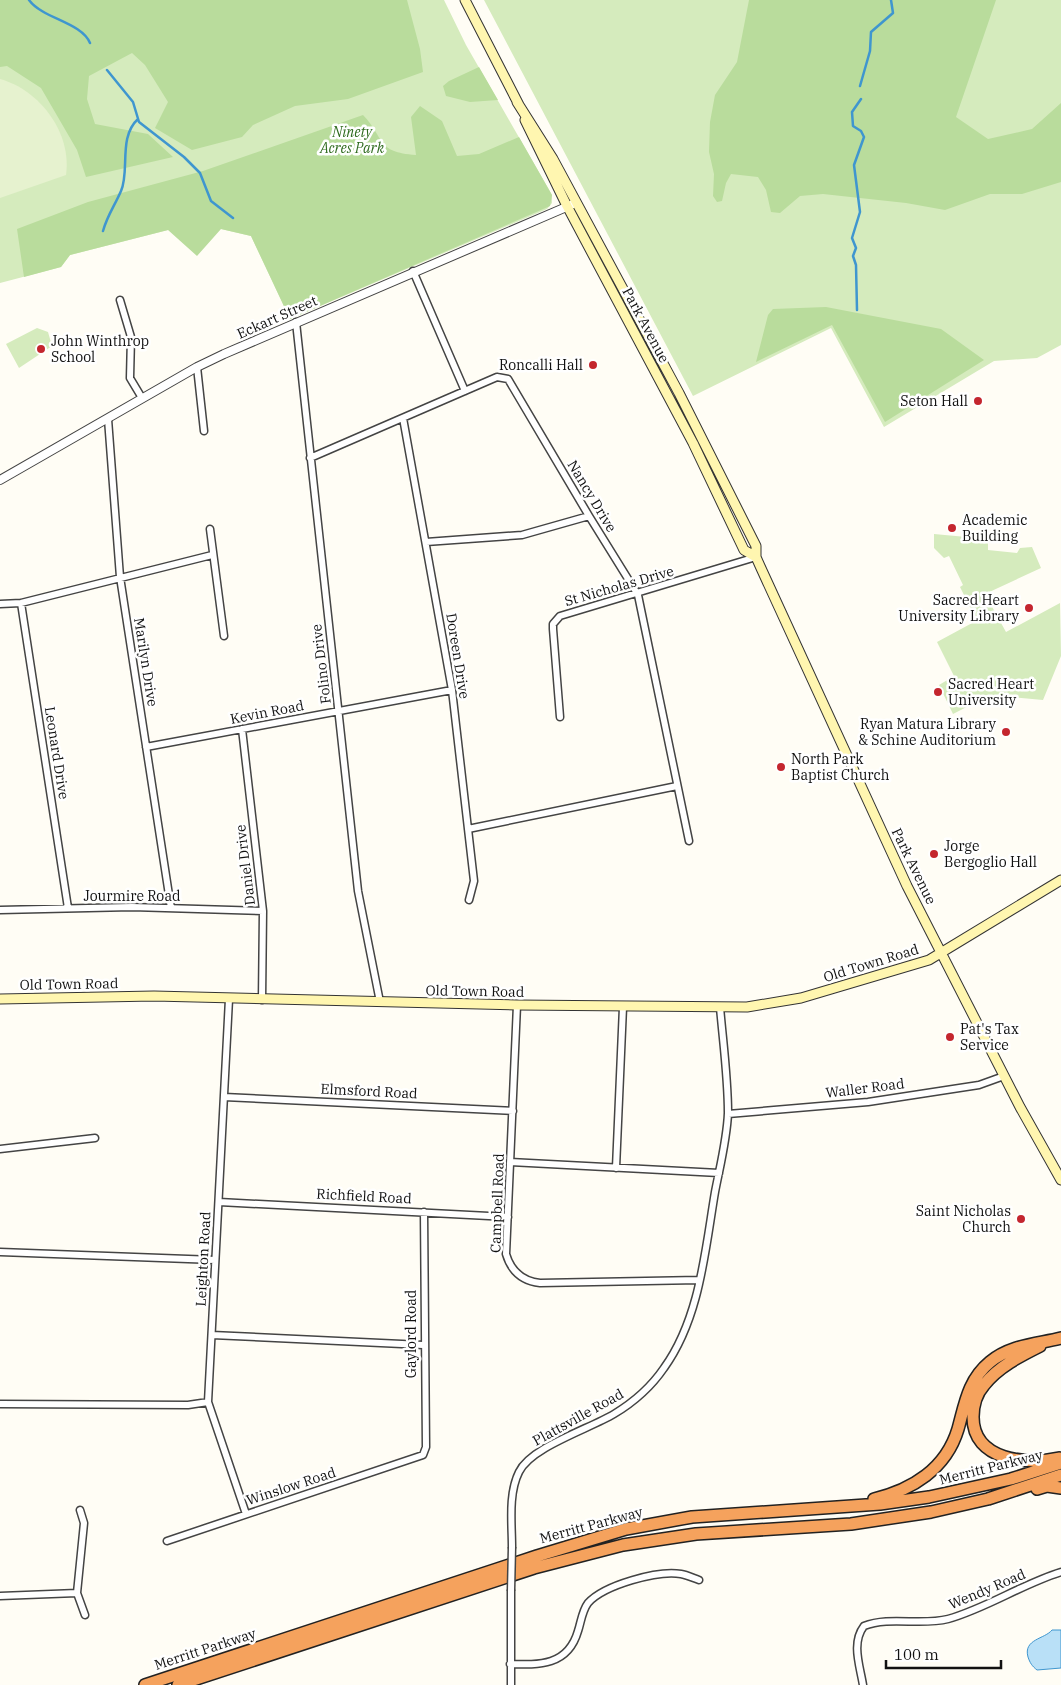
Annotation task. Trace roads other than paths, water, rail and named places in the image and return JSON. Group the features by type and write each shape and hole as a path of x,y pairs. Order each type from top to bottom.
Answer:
{"highway":[{"path":"1056,1339 1001,1368 990,1378 975,1400 973,1419 978,1438 987,1447 1002,1456 1032,1462 1061,1457"},
{"path":"846,1506 902,1491 920,1481 947,1453 958,1430 967,1393 982,1369 1008,1351 1056,1339"},
{"name":"Merritt Parkway","path":"145,1685 537,1556 626,1529 692,1517 880,1504 964,1491 1011,1479 1061,1463"},
{"name":"Merritt Parkway","path":"178,1685 534,1568 623,1545 696,1534 851,1524 931,1512 988,1499 1061,1475"},
{"path":"988,1499 1047,1486 1061,1488"}],"main road":[{"name":"Park Avenue","path":"464,0 517,102 567,206 671,401 744,550 756,557"},
{"name":"Park Avenue","path":"517,102 536,130 679,393 756,546 756,557 884,837 1004,1076 1061,1180"},
{"path":"671,401 679,393"},
{"name":"Old Town Road","path":"0,999 145,996 623,1007 747,1006 801,998 929,960 1061,880"}],"street":[{"name":"Eckart Street","path":"0,480 197,367 296,322 576,202"},
{"path":"414,271 465,391"},
{"path":"120,300 131,337 130,378 142,398"},
{"name":"Folino Drive","path":"296,322 358,891 380,1002"},
{"path":"197,367 204,431"},
{"name":"Nancy Drive","path":"310,458 497,377 508,379 638,595 689,841"},
{"name":"Doreen Drive","path":"404,418 452,690 474,881 469,900"},
{"name":"Marilyn Drive","path":"108,419 120,577 171,908"},
{"path":"426,542 522,536 589,516"},
{"path":"210,529 224,636"},
{"path":"0,604 21,603 212,555"},
{"name":"St Nicholas Drive","path":"560,717 554,624 565,614 638,595 756,557"},
{"name":"Leonard Drive","path":"21,603 68,908"},
{"name":"Kevin Road","path":"146,747 452,690"},
{"name":"Daniel Drive","path":"242,729 263,911 262,1000"},
{"path":"468,829 677,786"},
{"name":"Jourmire Road","path":"0,910 171,908 263,911"},
{"name":"Leighton Road","path":"229,999 208,1402 246,1514"},
{"name":"Campbell Road","path":"517,1005 508,1217 508,1260 518,1275 532,1282 699,1280"},
{"path":"616,1168 623,1007"},
{"name":"Plattsville Road","path":"512,1685 510,1664 512,1547 514,1487 519,1471 532,1456 547,1447 613,1415 631,1404 653,1383 670,1360 684,1333 699,1280 728,1114 720,1007"},
{"name":"Waller Road","path":"728,1114 868,1102 980,1085 1004,1076"},
{"name":"Elmsford Road","path":"224,1097 512,1111"},
{"path":"0,1148 95,1138"},
{"path":"510,1162 718,1174"},
{"name":"Richfield Road","path":"219,1202 508,1217"},
{"name":"Gaylord Road","path":"423,1455 426,1447 423,1345 424,1212"},
{"path":"0,1252 215,1260"},
{"path":"212,1335 423,1345"},
{"path":"0,1404 188,1405 208,1402"},
{"name":"Winslow Road","path":"167,1541 423,1455"},
{"path":"80,1510 84,1523 77,1593 85,1615"},
{"name":"Wendy Road","path":"863,1685 857,1638 864,1626 876,1622 929,1622 945,1620 965,1614 1061,1572"},
{"path":"510,1664 540,1664 550,1662 565,1653 572,1646 577,1636 584,1610 589,1602 608,1589 620,1584 656,1576 680,1574 699,1580"},
{"path":"0,1596 77,1593"}],"water":[{"path":"1052,1630 1061,1630 1061,1668 1037,1670 1031,1664 1027,1651 1032,1643"}],"waterway":[{"path":"29,0 43,12 79,30 90,43"},
{"path":"860,86 870,51 871,32 893,13 891,0"},
{"path":"107,70 133,102 139,122 184,157 200,173 211,201 233,218"},
{"path":"857,310 856,265 853,256 856,248 852,238 860,212 854,165 864,137 861,131 853,126 852,112 861,99"},
{"path":"103,231 121,191 125,174 128,135 138,119"}],"place":[{"name":"John Winthrop School","path":"41,349"},
{"name":"Roncalli Hall","path":"593,365"},
{"name":"Seton Hall","path":"978,401"},
{"name":"Academic Building","path":"952,528"},
{"name":"Sacred Heart University Library","path":"1029,608"},
{"name":"Sacred Heart University","path":"938,692"},
{"name":"Ryan Matura Library & Schine Auditorium","path":"1006,732"},
{"name":"North Park Baptist Church","path":"781,767"},
{"name":"Jorge Bergoglio Hall","path":"934,854"},
{"name":"Pat's Tax Service","path":"950,1037"},
{"name":"Saint Nicholas Church","path":"1021,1219"}],"park label":[{"name":"Ninety Acres Park","path":"352,140"}]}
